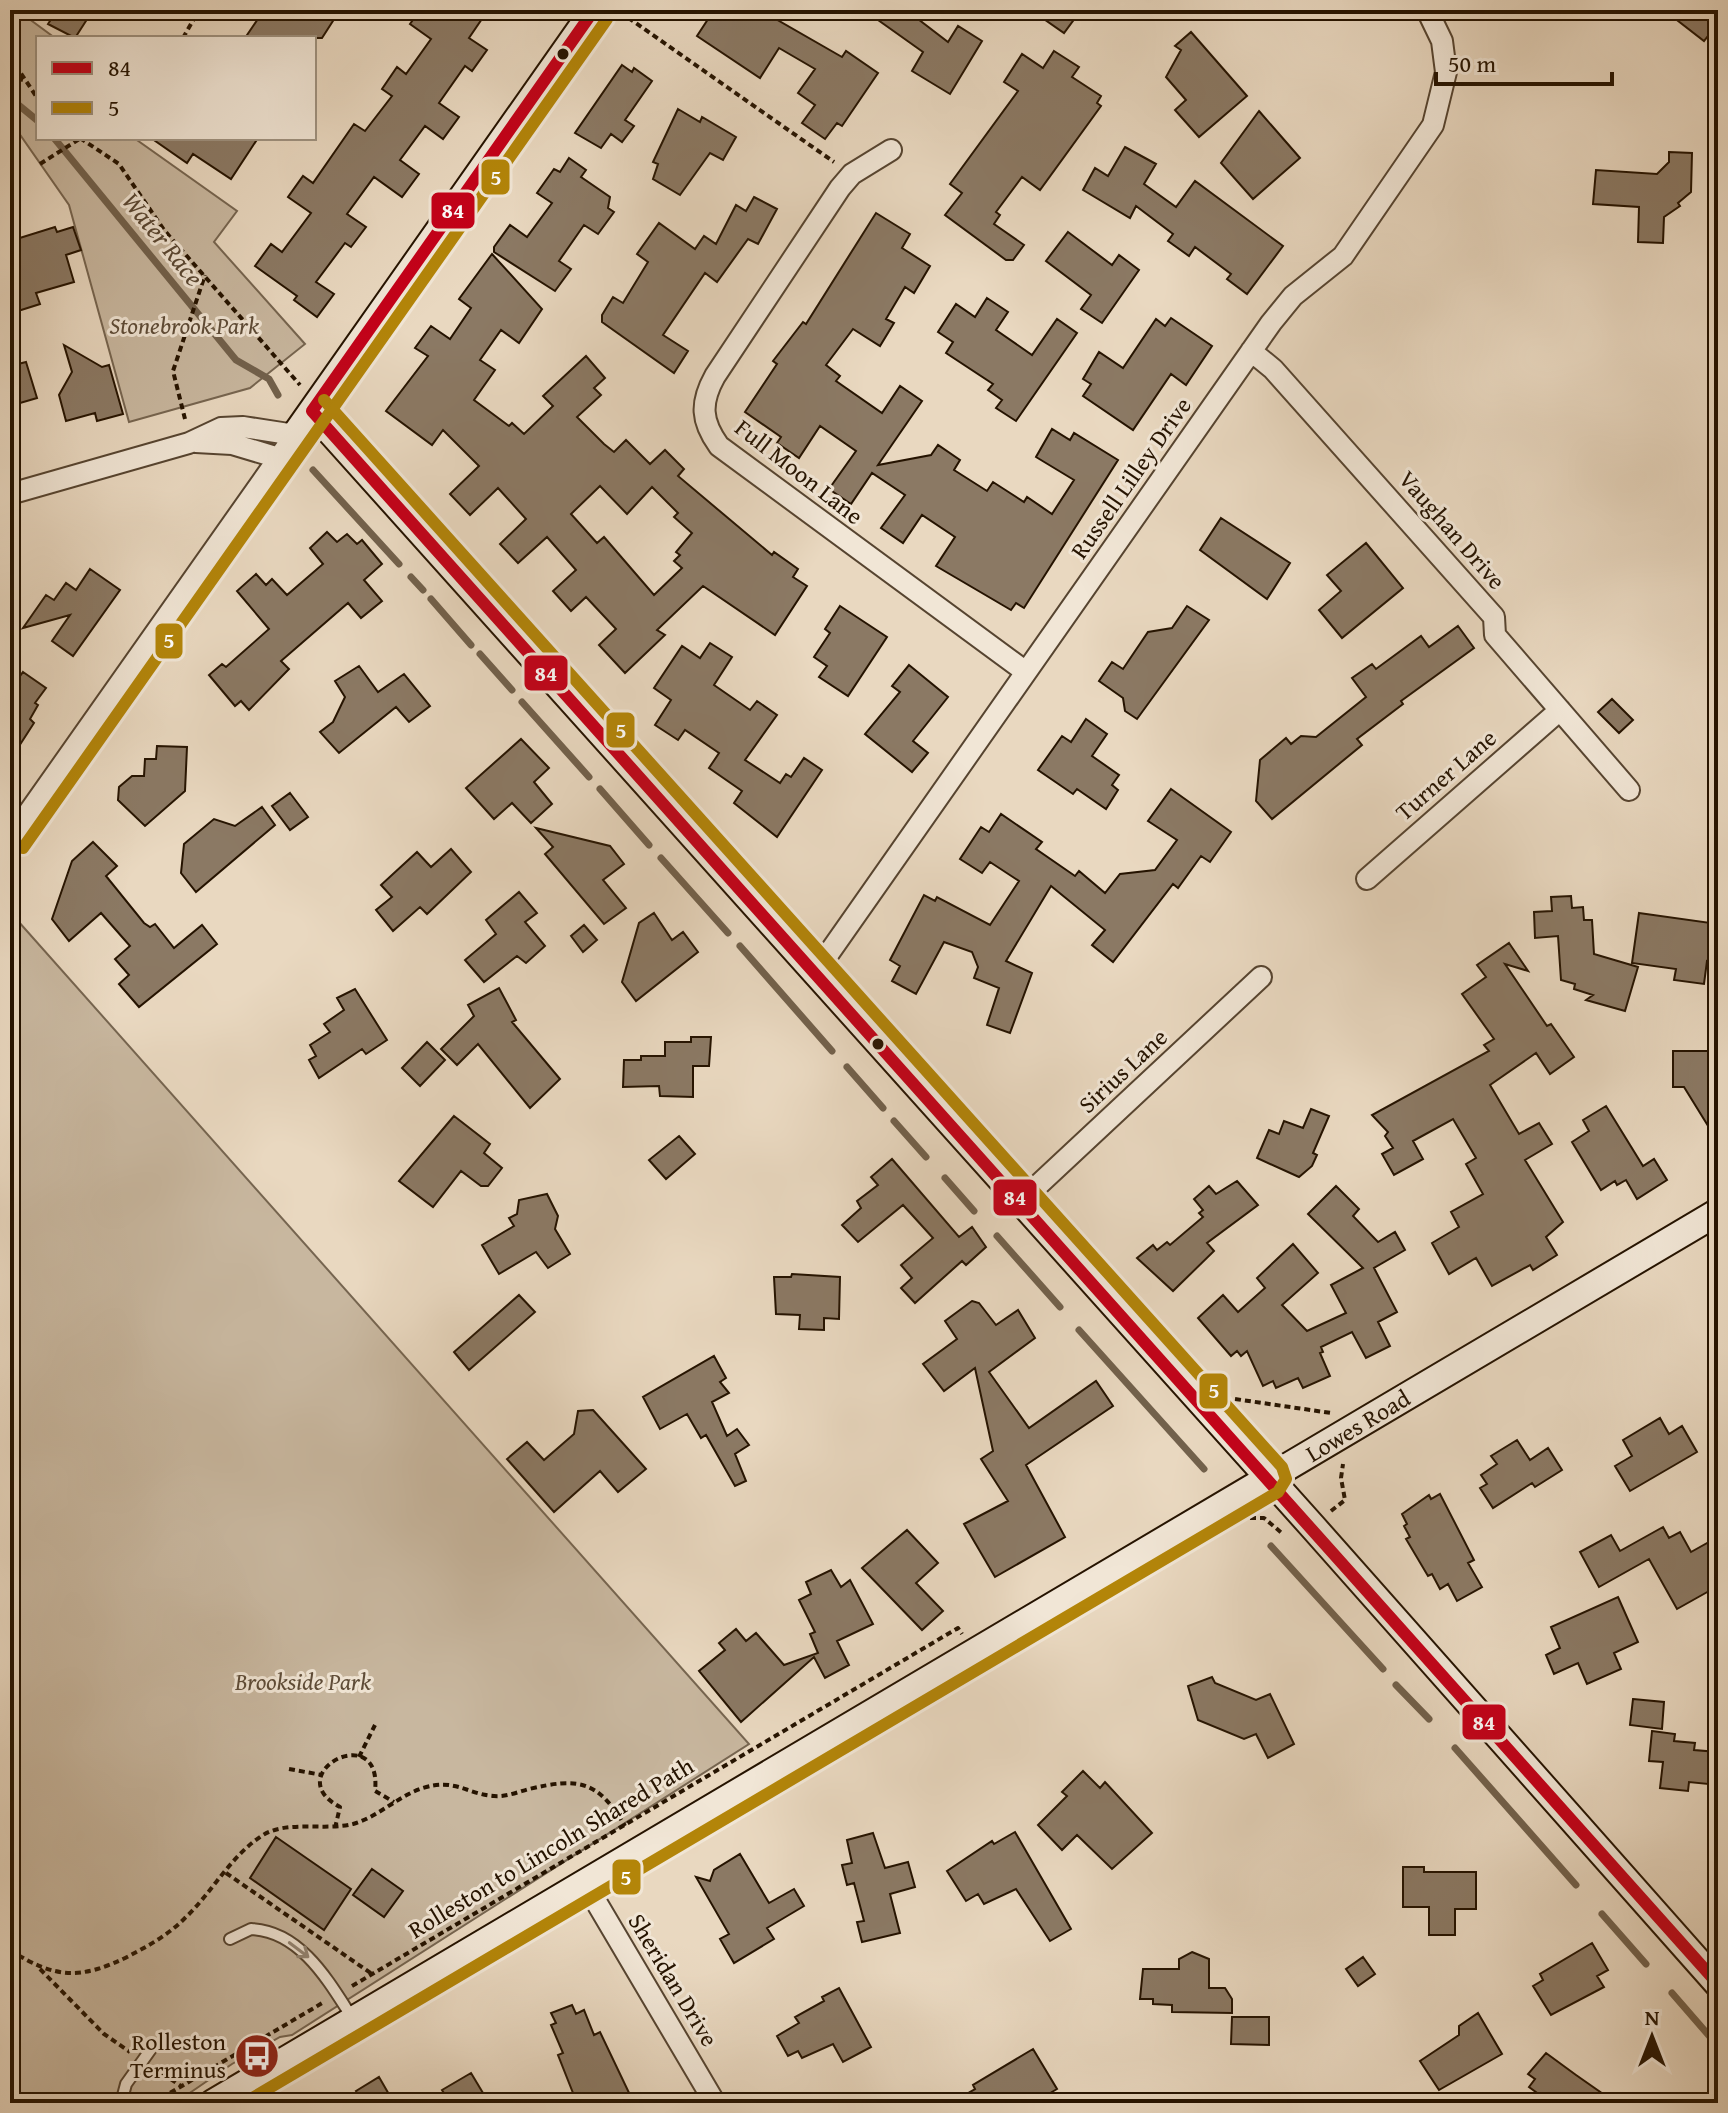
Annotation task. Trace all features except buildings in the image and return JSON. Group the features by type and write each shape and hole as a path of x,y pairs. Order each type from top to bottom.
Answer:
{"street":[{"name":"Russell Lilley Drive","path":"815,973 1251,351 1293,296 1343,256 1433,125 1446,72 1442,41 1427,10"},
{"path":"10,839 312,411 607,11"},
{"name":"Full Moon Lane","path":"891,150 852,174 715,376 702,407 706,429 732,456 1026,672"},
{"name":"Vaughan Drive","path":"1251,351 1273,369 1485,606 1494,617 1495,635 1629,790"},
{"path":"312,411 1270,1478 1718,1984"},
{"path":"10,494 189,443 209,432 233,427 295,435"},
{"path":"189,443 227,443 279,458"},
{"name":"Turner Lane","path":"1367,879 1560,710"},
{"name":"Sirius Lane","path":"1020,1202 1261,977"},
{"name":"Lowes Road","path":"213,2103 1718,1212"},
{"name":"Sheridan Drive","path":"585,1883 715,2103"}],"lane":[{"path":"230,1939 251,1929 276,1935 313,1961 354,2020"},
{"path":"121,2103 122,2091 151,2049"}],"path":[{"path":"184,36 199,10"},
{"path":"607,11 852,174"},
{"path":"10,57 36,96"},
{"path":"10,76 25,81"},
{"path":"40,164 78,140"},
{"path":"83,140 119,164 151,214 301,387"},
{"path":"185,419 173,371 205,275"},
{"path":"1235,1399 1336,1414"},
{"path":"1326,1516 1345,1500 1341,1471 1345,1461"},
{"path":"1241,1523 1247,1519 1264,1518 1285,1536"},
{"name":"Rolleston to Lincoln Shared Path","path":"153,2103 958,1628 963,1636"},
{"path":"359,1757 375,1725"},
{"path":"335,1828 340,1807 323,1793 322,1775 337,1758 359,1757 371,1766 375,1791 394,1802"},
{"path":"289,1769 322,1775"},
{"path":"38,1968 62,1973 95,1971 164,1936 185,1919 225,1872 265,1834 281,1829 335,1828 356,1823 394,1802 438,1786 463,1786 499,1796 548,1786 584,1785 601,1792 624,1825"},
{"path":"225,1872 372,1974"},
{"path":"10,1950 38,1968 104,2034 181,2086"},
{"path":"55,1986 56,1976 62,1973"}],"green space":[{"name":"Stonebrook Park","path":"10,10 17,10 52,36 36,36 36,140 137,140 237,211 214,242 305,344 250,388 129,422 69,205 16,129 10,128"},
{"name":"Brookside Park","path":"10,912 749,1744 292,2035 280,2037 232,2064 175,2103 10,2103"}],"waterway":[{"name":"Water Race","path":"10,98 36,119"},
{"name":"Water Race","path":"56,140 236,360 269,379 278,395"},
{"name":"Water Race","path":"313,470 399,564"},
{"name":"Water Race","path":"411,577 423,590"},
{"name":"Water Race","path":"431,599 471,645"},
{"name":"Water Race","path":"480,654 512,690"},
{"name":"Water Race","path":"522,702 589,777"},
{"name":"Water Race","path":"600,789 649,845"},
{"name":"Water Race","path":"661,858 728,933"},
{"name":"Water Race","path":"740,946 832,1051"},
{"name":"Water Race","path":"847,1067 883,1108"},
{"name":"Water Race","path":"894,1121 926,1157"},
{"name":"Water Race","path":"945,1178 974,1211"},
{"name":"Water Race","path":"997,1236 1060,1307"},
{"name":"Water Race","path":"1079,1330 1204,1469"},
{"name":"Water Race","path":"1271,1546 1383,1669"},
{"name":"Water Race","path":"1396,1685 1429,1719"},
{"name":"Water Race","path":"1455,1748 1576,1885"},
{"name":"Water Race","path":"1602,1914 1646,1964"},
{"name":"Water Race","path":"1672,1993 1718,2046"}],"transit line":[{"name":"84","path":"312,411 594,10"},
{"name":"5","path":"23,848 607,19"},
{"name":"5","path":"244,2103 1278,1492 1286,1479 1282,1467 324,400"},
{"name":"84","path":"312,411 1718,1984"}],"place":[{"name":"Rolleston Terminus","path":"257,2056"}]}
